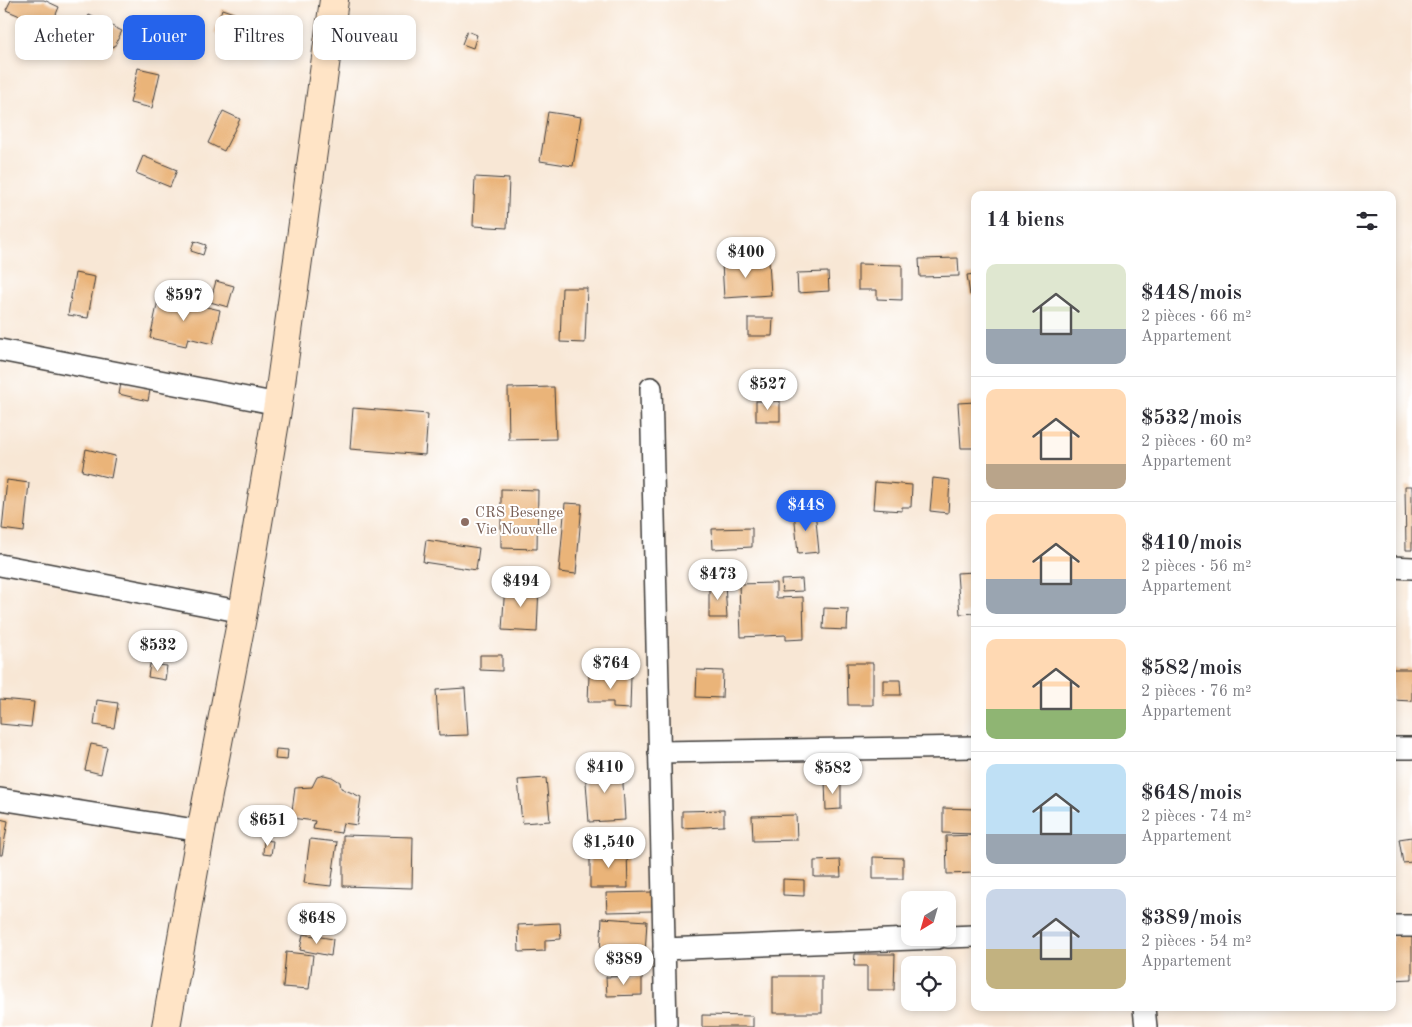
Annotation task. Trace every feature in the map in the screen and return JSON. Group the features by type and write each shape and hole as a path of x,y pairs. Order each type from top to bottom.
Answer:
{"street":[{"path":"166,1027 243,612 278,404 334,0"},
{"path":"0,350 278,404"},
{"path":"651,388 666,1027"},
{"path":"0,565 243,612"},
{"path":"1396,567 1412,568"},
{"path":"659,752 971,747"},
{"path":"1396,748 1412,748"},
{"path":"0,799 201,831"},
{"path":"1396,926 1412,926"},
{"path":"956,937 971,936"},
{"path":"664,949 901,939"},
{"path":"1144,1011 1146,1027"}],"building":[{"path":"11,0 44,0 59,7 56,15 18,15 6,10"},
{"path":"222,9 239,15 220,15"},
{"path":"113,27 122,31 113,47"},
{"path":"467,31 477,35 473,48 462,44"},
{"path":"138,68 160,73 152,108 130,103"},
{"path":"223,111 240,119 224,151 208,143"},
{"path":"548,112 581,117 573,166 540,161"},
{"path":"143,156 177,170 170,187 136,173"},
{"path":"475,177 509,179 507,228 473,226"},
{"path":"194,241 206,245 203,255 191,251"},
{"path":"958,258 959,276 920,277 919,259"},
{"path":"769,261 771,295 724,298 722,263"},
{"path":"858,264 902,265 902,300 877,299 877,290 858,290"},
{"path":"828,272 829,291 798,293 797,273"},
{"path":"75,273 95,277 88,318 68,315"},
{"path":"971,274 971,295 970,295 967,275"},
{"path":"216,281 234,286 228,307 210,302"},
{"path":"562,288 587,288 585,343 560,342"},
{"path":"159,296 220,310 213,344 188,338 186,346 150,338"},
{"path":"748,318 773,318 772,336 748,336"},
{"path":"121,383 150,390 148,401 119,394"},
{"path":"554,387 556,439 509,440 508,388"},
{"path":"756,401 780,401 780,421 756,421"},
{"path":"971,402 971,448 961,448 958,403"},
{"path":"353,408 428,414 425,455 350,449"},
{"path":"86,449 115,456 111,478 82,471"},
{"path":"933,478 950,480 948,513 930,511"},
{"path":"7,480 29,483 24,532 2,529"},
{"path":"875,482 912,485 911,507 902,507 902,511 873,509"},
{"path":"1405,486 1412,486 1412,550 1406,550"},
{"path":"501,489 538,490 537,549 501,548"},
{"path":"565,503 582,504 576,574 559,572"},
{"path":"815,510 819,552 798,554 794,511"},
{"path":"752,528 752,547 713,549 712,529"},
{"path":"426,540 479,548 476,570 423,562"},
{"path":"971,572 971,613 960,614 957,573"},
{"path":"802,579 803,591 782,592 781,580"},
{"path":"709,583 725,583 727,618 709,618"},
{"path":"776,583 776,598 803,597 804,639 786,640 786,635 741,637 739,584"},
{"path":"505,584 539,585 537,632 502,630"},
{"path":"824,608 848,609 847,630 823,629"},
{"path":"480,655 502,655 502,671 480,670"},
{"path":"847,663 873,663 873,705 848,705"},
{"path":"150,664 167,666 165,680 148,677"},
{"path":"1396,669 1412,669 1412,701 1396,700"},
{"path":"697,670 723,671 722,698 696,697"},
{"path":"589,675 631,676 630,709 613,708 613,702 588,702"},
{"path":"883,680 900,680 901,695 883,695"},
{"path":"465,688 468,735 439,736 436,690"},
{"path":"0,699 34,702 31,727 0,724"},
{"path":"97,700 118,703 114,728 94,725"},
{"path":"91,744 107,747 101,774 85,770"},
{"path":"276,749 288,750 287,760 275,759"},
{"path":"622,766 625,820 589,822 585,769"},
{"path":"324,775 340,782 341,788 361,797 357,825 343,823 341,833 313,829 315,821 291,818 295,788 312,787 317,777"},
{"path":"546,778 550,821 522,823 518,780"},
{"path":"825,780 841,780 841,809 826,810"},
{"path":"943,808 971,809 971,834 943,833"},
{"path":"724,810 724,826 682,828 682,811"},
{"path":"796,815 797,840 753,841 752,816"},
{"path":"0,819 8,821 2,855 0,855"},
{"path":"343,835 413,837 412,888 343,886"},
{"path":"971,835 971,873 947,874 946,836"},
{"path":"1412,837 1412,862 1403,863 1399,839"},
{"path":"310,839 337,842 331,886 304,883"},
{"path":"264,840 273,841 271,855 263,854"},
{"path":"590,850 627,850 628,888 590,888"},
{"path":"873,857 903,858 903,879 873,879"},
{"path":"840,860 841,877 814,877 814,861"},
{"path":"783,879 804,880 804,896 783,895"},
{"path":"652,892 652,911 607,912 606,893"},
{"path":"602,918 647,921 644,972 599,969"},
{"path":"560,923 561,939 545,940 545,951 519,952 518,925"},
{"path":"303,934 333,939 331,956 300,950"},
{"path":"1396,936 1412,936 1412,979 1396,980"},
{"path":"286,952 313,955 309,989 283,987"},
{"path":"855,954 895,954 894,990 867,990 867,966 854,966"},
{"path":"642,976 642,995 607,996 606,977"},
{"path":"773,976 822,976 822,1013 773,1013"},
{"path":"702,1015 753,1016 753,1027 702,1027"}],"place":[{"name":"CRS Besenge Vie Nouvelle","path":"465,522"}]}
